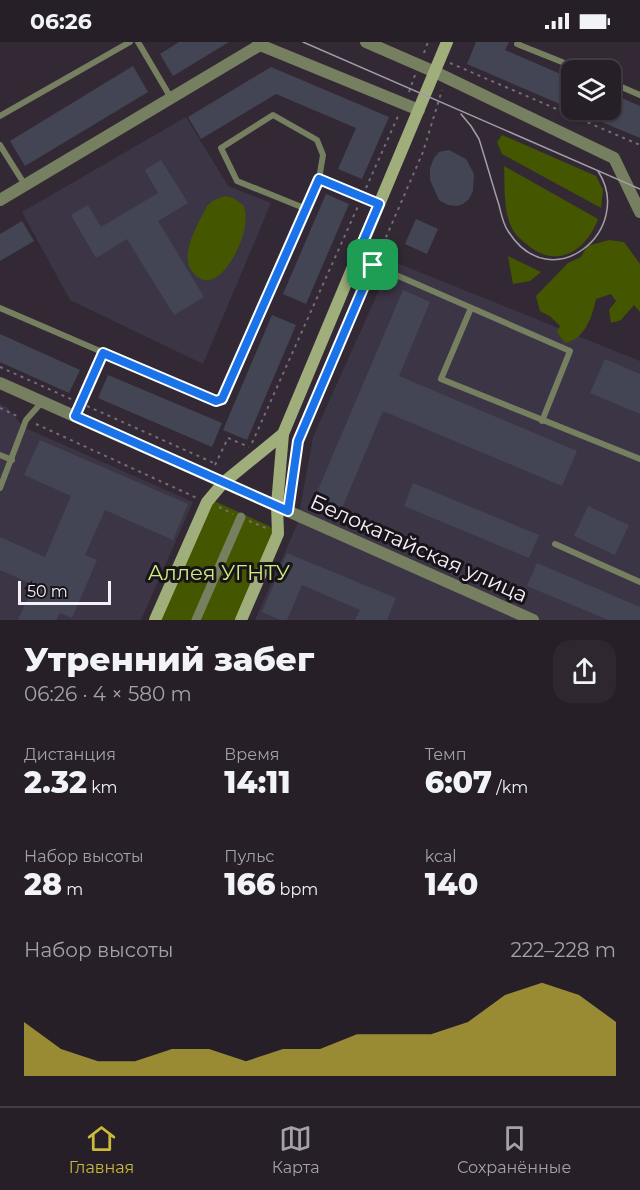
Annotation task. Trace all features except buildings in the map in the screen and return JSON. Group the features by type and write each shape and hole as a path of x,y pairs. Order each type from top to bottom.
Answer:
{"main road":[{"path":"241,620 278,534 282,508 283,434 419,110 440,75 447,42"},
{"path":"155,620 207,502 223,483 283,434"}],"street":[{"path":"366,42 418,64 614,158 640,212"},
{"path":"0,200 259,44 419,110"},
{"name":"Белокатайская улица","path":"0,383 533,620"},
{"path":"196,620 241,517"}],"lane":[{"path":"0,116 130,42"},
{"path":"138,42 171,98"},
{"path":"518,42 517,44 561,62"},
{"path":"621,87 640,95"},
{"path":"0,308 216,401 222,399 304,208 319,179 323,155 317,140 273,115 221,148 237,181 304,208"},
{"path":"0,145 25,185"},
{"path":"319,179 379,204"},
{"path":"356,258 570,351 542,421"},
{"path":"471,308 441,379 640,459"},
{"path":"75,416 103,353"},
{"path":"0,488 26,420 42,402"},
{"path":"0,455 12,460"},
{"path":"555,544 640,582"}],"path":[{"path":"0,408 198,498 228,438 250,447 404,103 428,42"},
{"path":"282,508 298,441 423,152 440,75 449,63 640,145"},
{"path":"0,367 216,464"}],"shaded area":[{"path":"186,117 228,186 271,203 203,364 70,300 22,212"},
{"path":"392,261 640,361 640,620 255,620 297,525 313,437"},
{"path":"0,404 8,408 23,427 193,502 141,620 0,620"}],"green space":[{"path":"502,135 596,176 603,190 601,208 502,154 497,142"},
{"path":"504,166 598,219 587,239 571,252 561,256 551,256 530,247 516,235 508,219"},
{"path":"225,196 243,205 245,223 243,234 240,245 222,273 215,278 204,280 191,270 188,262 190,243 207,206 214,200"},
{"path":"609,240 624,242 640,264 640,312 634,305 621,320 611,323 609,310 616,301 611,294 596,299 590,320 583,332 572,341 565,343 557,332 560,326 540,311 536,296 568,263 581,257 587,246"},
{"path":"508,256 541,272 530,281 513,284"},
{"name":"Аллея УГНТУ","path":"210,499 269,526 278,534 241,620 155,620"}],"tram line":[{"path":"303,42 640,189"},
{"path":"461,114 479,139 506,228 526,251 546,259 565,258 583,249 598,234 606,215 607,193 598,171"}],"route":[{"path":"319,179 379,204 356,258 373,265 298,441 288,511 75,416 103,353 216,401 222,399 304,208 319,179"}]}
